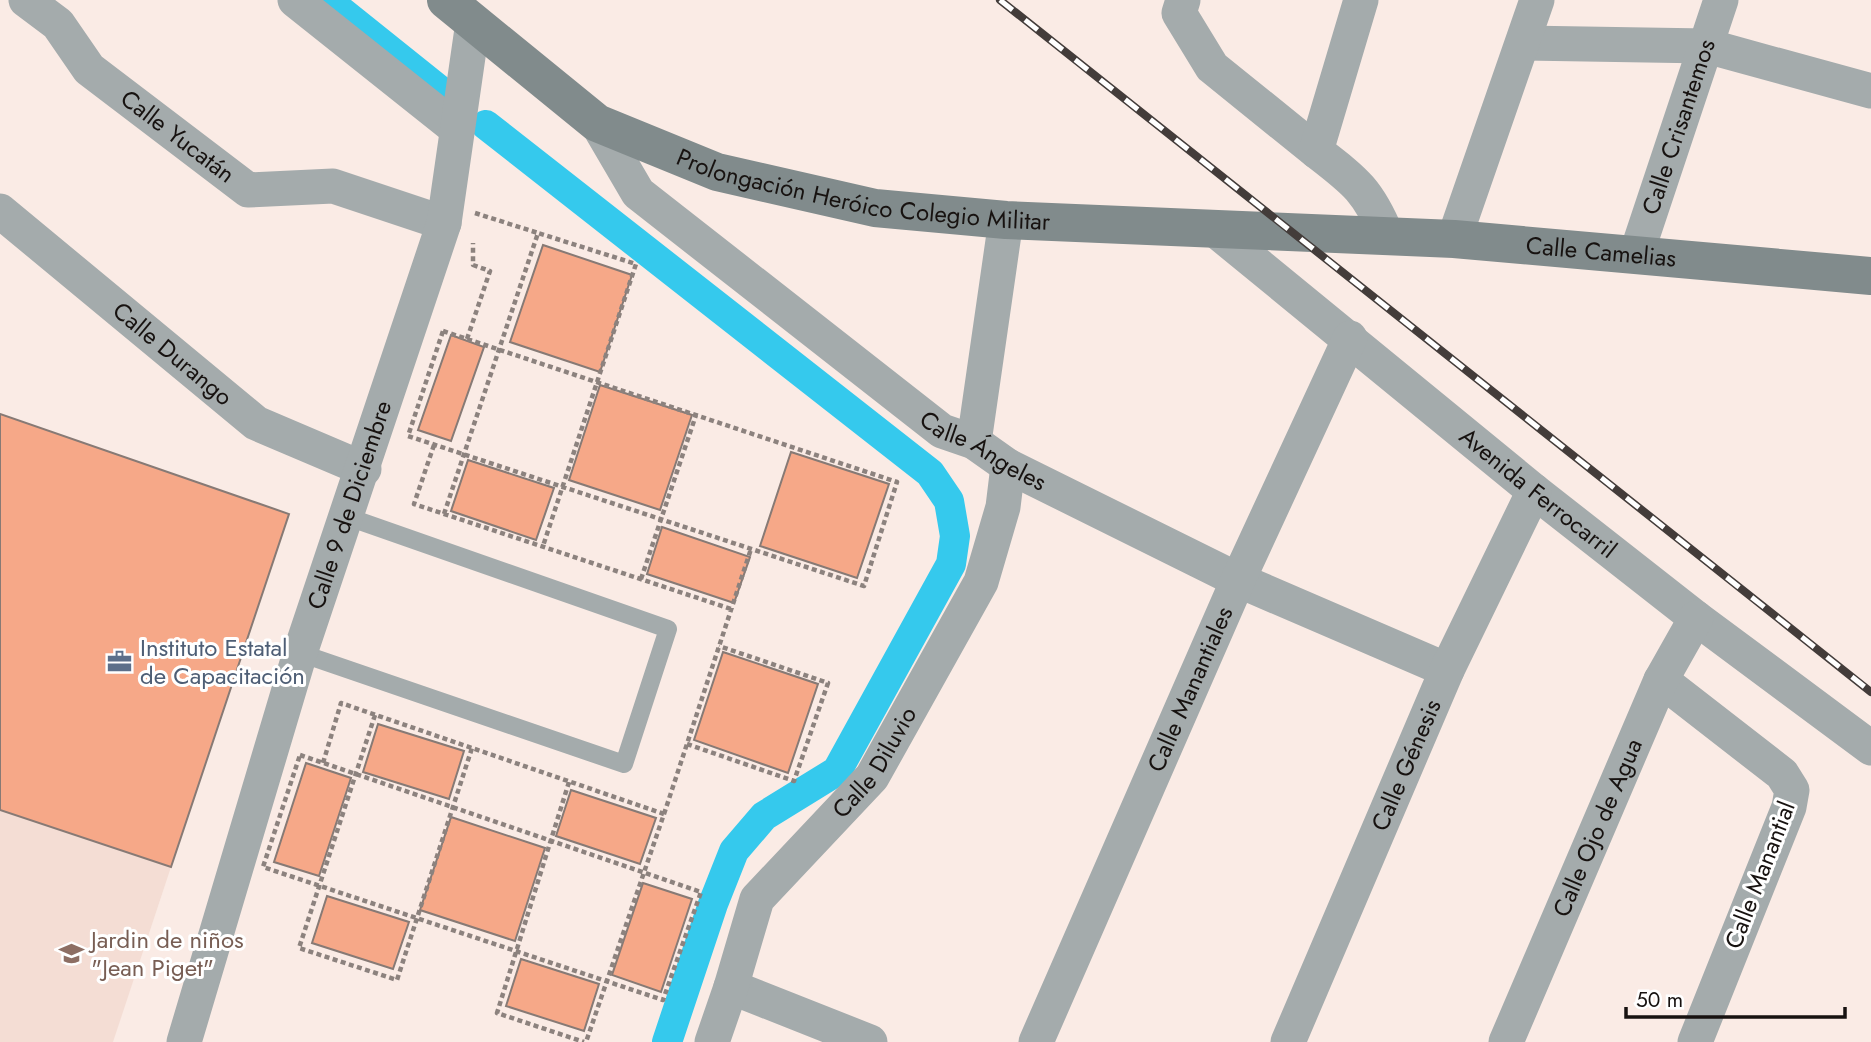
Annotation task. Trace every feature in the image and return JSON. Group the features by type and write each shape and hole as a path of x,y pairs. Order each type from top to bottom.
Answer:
{"street":[{"name":"Calle Yucatán","path":"26,0 58,24 89,69 248,190 333,186 459,218"},
{"path":"295,0 457,129"},
{"path":"1316,151 1361,0"},
{"path":"1454,239 1538,0"},
{"name":"Calle Crisantemos","path":"1636,255 1721,0"},
{"path":"1181,6 1212,67 1358,184 1376,209 1387,236"},
{"name":"Calle 9 de Diciembre","path":"184,1042 300,653 364,468 459,218 457,129 460,11"},
{"name":"Prolongación Heróico Colegio Militar","path":"460,11 597,123 717,172 875,208 1006,220 1333,234"},
{"path":"1523,43 1707,46 1871,92"},
{"name":"Calle Ángeles","path":"597,123 638,193 942,431 974,442 1008,466 1238,580 1447,670"},
{"name":"Calle Durango","path":"0,211 256,423 364,468"},
{"path":"974,442 1006,220"},
{"name":"Avenida Ferrocarril","path":"1214,229 1534,491 1696,618 1871,748"},
{"name":"Calle Camelias","path":"1333,234 1454,239 1871,276"},
{"name":"Calle Manantiales","path":"1036,1042 1238,580 1350,338"},
{"name":"Calle Diluvio","path":"712,1042 757,899 872,777 981,582 1003,507 1008,466"},
{"name":"Calle Génesis","path":"1288,1042 1447,670 1534,491"},
{"name":"Calle Ojo de Agua","path":"1506,1042 1661,680 1696,618"},
{"name":"Calle Manantial","path":"1661,680 1782,774 1792,790 1790,807 1695,1042"},
{"path":"731,987 870,1042"}],"lane":[{"path":"300,653 624,764 668,629 348,517"}],"path":[{"path":"459,218 538,233 636,264 543,547"},
{"path":"444,514 538,233"},
{"path":"443,331 696,415 897,482 864,586 408,436 443,331"},
{"path":"641,579 696,415"},
{"path":"433,445 414,504 731,609"},
{"path":"569,782 497,1013 585,1042 664,814 751,549"},
{"path":"687,744 794,781 828,683 719,646"},
{"path":"323,763 341,703 664,814"},
{"path":"375,715 299,948 397,980 472,748"},
{"path":"300,755 452,807 701,892 663,1000 263,867 300,755"}],"shaded area":[{"name":"Jardin de niños \"Jean Piget\"","path":"0,810 171,867 113,1042 0,1042"}],"building":[{"path":"543,245 632,275 600,372 510,342"},
{"path":"451,335 484,347 451,441 418,430"},
{"path":"600,385 692,415 660,510 569,480"},
{"name":"Instituto Estatal de Capacitación","path":"0,414 289,514 171,867 0,810"},
{"path":"791,452 889,484 857,578 760,546"},
{"path":"468,460 554,488 536,540 451,511"},
{"path":"662,527 750,557 734,603 647,574"},
{"path":"723,652 818,684 788,773 694,740"},
{"path":"378,724 464,751 449,799 363,772"},
{"path":"306,763 351,778 319,876 274,862"},
{"path":"571,790 656,818 640,864 556,836"},
{"path":"451,817 545,848 515,941 420,910"},
{"path":"643,883 692,899 661,992 612,975"},
{"path":"327,896 409,922 393,969 312,943"},
{"path":"521,959 599,984 584,1031 506,1006"}],"waterway":[{"path":"327,0 448,97"},
{"path":"486,125 930,473 949,501 955,536 951,564 837,771 764,816 734,851 713,904 667,1042"}],"railway":[{"path":"1000,0 1871,692"}],"place":[{"name":"Instituto Estatal de Capacitación","path":"120,662"},
{"name":"Jardin de niños \"Jean Piget\"","path":"71,954"}]}
